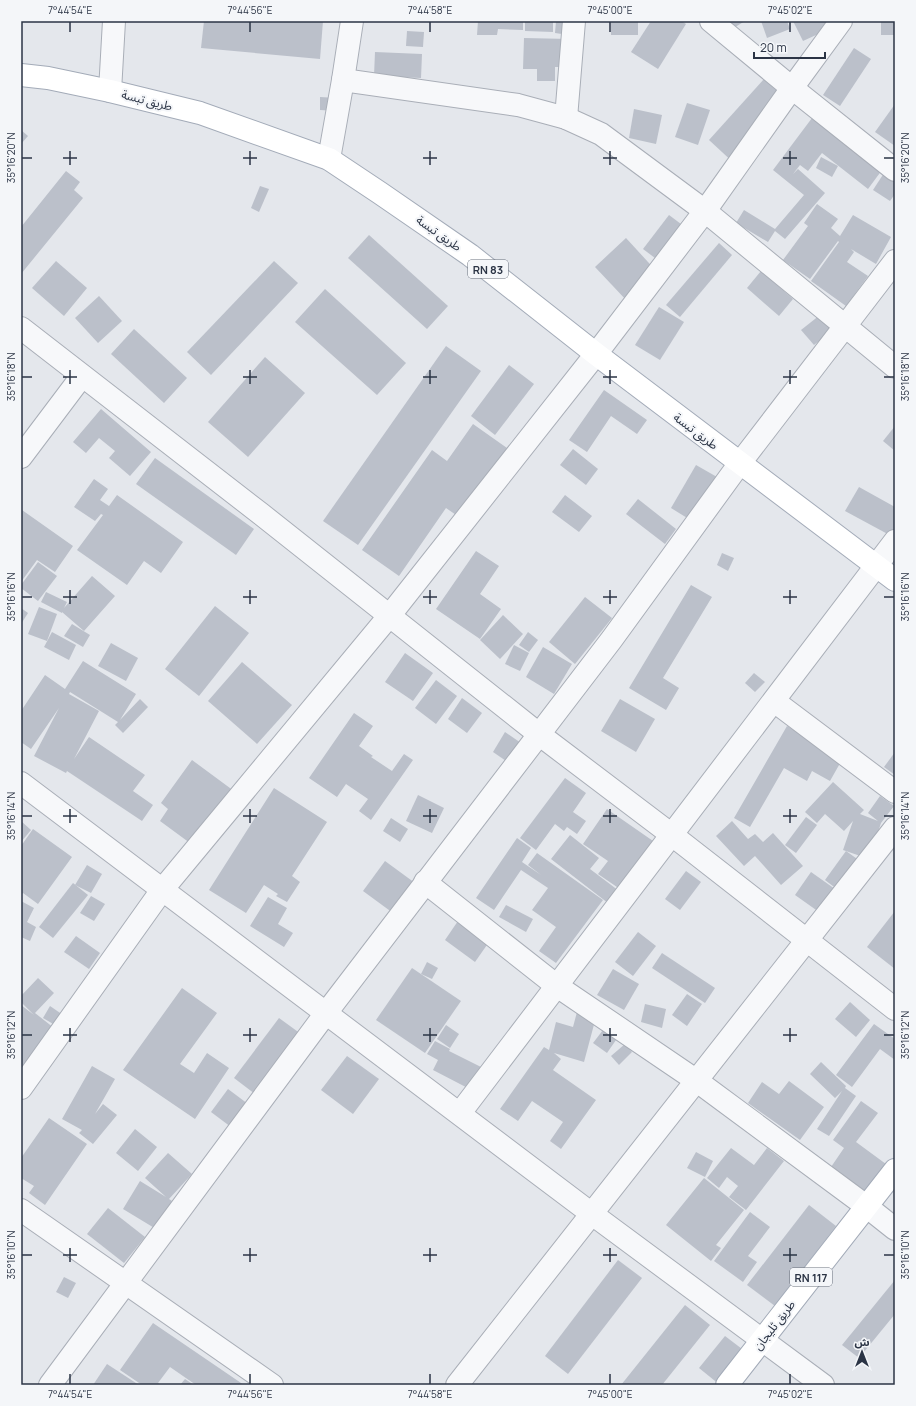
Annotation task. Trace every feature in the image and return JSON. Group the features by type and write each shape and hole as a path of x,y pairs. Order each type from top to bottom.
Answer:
{"main road":[{"name":"طريق تبسة","path":"21,75 48,78 200,113 329,159 470,254 596,354 895,580"},
{"name":"طريق ثليجان","path":"727,1385 895,1170"}],"street":[{"path":"110,92 114,21"},
{"path":"329,159 352,21"},
{"path":"566,118 574,21"},
{"path":"711,21 895,170"},
{"path":"21,1088 162,890 390,615 596,354 705,211 841,21"},
{"path":"343,80 518,105 566,118 601,134 705,211 844,327 895,367"},
{"path":"50,1385 326,1013 612,640 740,463 895,261"},
{"path":"21,328 390,615 540,735 672,835 895,1009"},
{"path":"21,457 82,376"},
{"path":"460,1113 895,541"},
{"path":"774,701 895,792"},
{"path":"21,783 592,1214 823,1385"},
{"path":"457,1385 895,828"},
{"path":"425,882 557,986 697,1080 895,1229"},
{"path":"21,1210 272,1385"}],"building":[{"path":"204,21 323,21 320,59 201,48"},
{"path":"478,21 523,21 523,30 498,29 497,35 477,35"},
{"path":"525,21 553,21 553,32 525,31"},
{"path":"556,21 578,21 576,36 555,33"},
{"path":"611,21 638,21 638,35 611,35"},
{"path":"651,21 681,21 686,24 658,69 631,52"},
{"path":"727,21 745,21 732,29"},
{"path":"761,21 787,21 790,29 767,38"},
{"path":"793,21 825,21 829,29 803,41"},
{"path":"881,21 895,21 895,35 881,35"},
{"path":"407,31 424,32 423,47 406,46"},
{"path":"524,38 570,39 569,67 555,67 555,81 537,81 537,69 523,69"},
{"path":"854,48 871,59 840,106 823,95"},
{"path":"375,52 422,54 421,78 374,76"},
{"path":"764,79 791,104 736,165 709,140"},
{"path":"320,97 337,98 336,111 320,110"},
{"path":"687,103 710,110 698,145 675,137"},
{"path":"895,104 895,146 875,132"},
{"path":"634,109 662,115 656,144 629,138"},
{"path":"812,118 882,170 868,189 822,153 808,171 800,165 793,174 798,169 825,193 785,239 775,231 768,242 736,223 744,210 775,229 804,195 773,170"},
{"path":"21,130 28,136 21,144"},
{"path":"821,157 838,166 832,177 816,168"},
{"path":"66,171 80,182 74,190 83,198 21,274 21,227"},
{"path":"884,173 895,181 895,194 890,201 873,190"},
{"path":"260,186 269,189 259,212 251,208"},
{"path":"817,204 838,219 831,228 840,236 853,215 891,237 876,264 851,249 854,252 847,262 868,276 846,306 811,281 839,242 838,241 810,279 783,260 808,226 804,223"},
{"path":"669,215 685,227 655,258 643,249"},
{"path":"369,235 448,306 427,329 348,258"},
{"path":"626,238 659,274 628,302 595,267"},
{"path":"719,243 732,255 680,317 666,305"},
{"path":"56,261 87,288 64,316 32,288"},
{"path":"274,261 298,283 211,375 187,352"},
{"path":"761,271 793,299 779,316 747,288"},
{"path":"325,289 406,363 377,395 295,322"},
{"path":"99,296 122,321 98,343 75,318"},
{"path":"659,307 684,322 660,360 635,345"},
{"path":"820,315 833,330 814,345 801,330"},
{"path":"134,329 187,378 164,403 111,354"},
{"path":"446,346 481,371 358,545 323,521"},
{"path":"265,357 305,393 248,457 208,422"},
{"path":"509,365 534,384 495,435 471,416"},
{"path":"604,390 647,420 637,434 611,416 587,452 569,440"},
{"path":"101,409 151,452 130,476 109,458 115,451 99,438 86,453 73,442"},
{"path":"473,424 507,448 459,517 446,508 399,576 362,550 432,450 447,461"},
{"path":"895,426 895,451 883,441"},
{"path":"573,449 598,469 586,485 560,465"},
{"path":"155,458 254,529 236,555 136,484"},
{"path":"696,465 717,477 692,521 671,508"},
{"path":"94,479 108,489 100,500 109,506 117,495 183,542 161,573 144,561 127,585 77,550 103,515 101,514 95,521 74,507"},
{"path":"859,487 895,507 895,538 845,511"},
{"path":"565,495 592,516 579,532 552,512"},
{"path":"638,499 676,529 665,544 626,514"},
{"path":"22,510 73,546 55,572 37,560 21,582"},
{"path":"476,551 499,566 480,594 501,609 480,639 436,609"},
{"path":"722,553 734,558 728,571 717,565"},
{"path":"38,562 57,576 38,601 21,588 21,585"},
{"path":"92,576 115,596 84,631 62,612 41,602 46,592 67,602 64,608"},
{"path":"691,585 712,597 663,678 679,688 666,710 629,688"},
{"path":"585,597 612,618 575,664 549,642"},
{"path":"215,606 249,633 199,696 165,669"},
{"path":"39,607 57,614 47,641 28,634"},
{"path":"21,608 28,613 21,624"},
{"path":"503,615 523,634 500,659 480,640"},
{"path":"72,624 90,635 83,647 64,636"},
{"path":"52,632 76,645 69,660 44,647"},
{"path":"528,632 538,640 529,652 519,645"},
{"path":"111,643 138,658 126,681 98,666"},
{"path":"514,645 529,653 520,671 505,664"},
{"path":"543,647 572,664 554,694 526,677"},
{"path":"405,653 433,673 413,701 385,682"},
{"path":"83,661 136,694 120,720 140,699 148,707 123,733 115,725 118,722 70,692 69,694 99,711 74,759 89,737 145,775 133,791 153,805 142,821 67,771 66,773 34,756 59,708 31,749 21,742 21,711 45,675 65,689"},
{"path":"242,662 292,705 257,744 208,701"},
{"path":"754,673 765,682 755,692 745,683"},
{"path":"436,680 457,696 436,724 415,708"},
{"path":"462,698 482,713 467,733 448,719"},
{"path":"620,699 655,719 636,752 601,731"},
{"path":"354,713 373,726 359,746 373,756 371,757 392,771 404,754 413,760 371,820 359,811 368,799 346,784 337,797 309,778"},
{"path":"787,726 843,758 830,781 812,771 807,781 784,768 750,827 734,818"},
{"path":"505,732 521,743 509,763 493,752"},
{"path":"895,752 895,775 884,767"},
{"path":"192,760 234,791 194,846 160,821 168,809 161,803"},
{"path":"565,778 586,793 573,812 586,821 577,834 567,827 564,831 555,824 536,850 520,838"},
{"path":"833,782 864,810 860,814 878,821 868,813 880,796 894,806 881,823 869,859 843,850 853,821 844,831 825,814 817,823 805,812"},
{"path":"274,788 327,822 292,876 300,882 287,902 276,896 278,894 264,885 246,913 209,890"},
{"path":"418,795 444,808 432,833 406,821"},
{"path":"607,809 666,850 633,898 598,874 608,861 583,844"},
{"path":"806,817 817,825 796,853 785,845"},
{"path":"391,818 408,829 400,842 383,831"},
{"path":"21,821 31,830 21,842"},
{"path":"732,821 748,839 755,834 763,842 773,833 803,866 781,885 755,856 744,866 716,836"},
{"path":"33,829 72,857 38,904 23,893 21,895 21,846"},
{"path":"570,835 599,858 590,869 627,897 617,910 551,859"},
{"path":"517,838 531,848 522,862 541,875 528,865 537,853 603,900 556,963 539,951 556,927 532,910 548,888 521,870 494,910 476,898"},
{"path":"846,851 860,861 838,890 825,880"},
{"path":"385,861 415,883 393,913 363,891"},
{"path":"87,865 102,874 91,893 75,885"},
{"path":"686,871 701,882 680,910 665,899"},
{"path":"811,872 835,889 819,912 795,895"},
{"path":"73,883 88,895 53,938 39,927"},
{"path":"91,896 105,904 94,921 80,913"},
{"path":"268,897 287,908 278,924 293,933 284,947 250,926"},
{"path":"21,901 34,908 27,922 36,927 30,941 21,937"},
{"path":"506,905 533,919 526,932 499,917"},
{"path":"895,911 895,969 867,947"},
{"path":"458,921 489,942 475,962 445,940"},
{"path":"638,932 656,946 633,976 615,962"},
{"path":"76,936 100,953 89,969 64,952"},
{"path":"662,953 715,988 705,1003 652,968"},
{"path":"427,962 438,968 432,979 421,974"},
{"path":"412,968 461,1001 425,1053 376,1020"},
{"path":"613,969 639,984 624,1010 597,995"},
{"path":"38,978 54,993 35,1013 54,1028 21,1073 21,1005 34,1015 21,1002 21,996"},
{"path":"182,988 217,1013 180,1064 194,1073 207,1053 229,1068 195,1119 123,1070"},
{"path":"687,994 702,1004 687,1026 672,1015"},
{"path":"850,1002 870,1020 856,1037 835,1019"},
{"path":"645,1004 666,1009 662,1028 641,1022"},
{"path":"50,1006 66,1017 60,1028 43,1018"},
{"path":"577,1012 596,1017 584,1062 554,1053 561,1059 553,1070 596,1100 561,1149 550,1141 563,1122 532,1101 518,1121 500,1109 544,1047 549,1050 556,1022 573,1027"},
{"path":"279,1018 301,1034 255,1094 234,1078"},
{"path":"874,1024 895,1039 895,1060 880,1049 852,1087 836,1075"},
{"path":"446,1025 459,1034 450,1048 437,1039"},
{"path":"603,1030 616,1040 607,1053 593,1043"},
{"path":"435,1041 450,1049 449,1051 497,1075 485,1097 433,1070 438,1060 427,1054"},
{"path":"625,1044 632,1052 619,1065 611,1056"},
{"path":"347,1056 379,1079 353,1114 321,1090"},
{"path":"821,1062 846,1086 845,1088 856,1096 829,1136 817,1129 842,1091 835,1098 810,1074"},
{"path":"92,1066 115,1079 95,1114 103,1104 117,1115 93,1144 79,1133 82,1130 62,1119"},
{"path":"789,1081 824,1107 800,1140 748,1103 762,1082 779,1094"},
{"path":"228,1089 248,1104 231,1127 211,1112"},
{"path":"861,1101 878,1113 856,1142 890,1167 869,1195 831,1167 844,1148 833,1140"},
{"path":"49,1118 87,1144 45,1205 29,1193 34,1186 21,1178 21,1158"},
{"path":"135,1129 157,1147 138,1171 116,1153"},
{"path":"731,1148 754,1165 767,1148 784,1161 746,1210 729,1197 738,1186 727,1177 719,1188 707,1178"},
{"path":"696,1152 713,1161 705,1177 687,1168"},
{"path":"168,1153 192,1174 169,1199 172,1201 156,1229 123,1209 140,1181 166,1197 145,1178"},
{"path":"704,1178 744,1210 716,1245 721,1248 711,1261 666,1225"},
{"path":"809,1205 836,1226 775,1306 747,1285"},
{"path":"108,1208 145,1237 124,1263 87,1234"},
{"path":"750,1212 770,1227 748,1256 757,1262 743,1282 714,1261"},
{"path":"618,1260 642,1278 568,1374 545,1356"},
{"path":"64,1277 76,1283 68,1298 56,1292"},
{"path":"895,1280 895,1314 859,1358 842,1345"},
{"path":"685,1305 710,1325 662,1385 621,1385"},
{"path":"153,1323 244,1385 196,1385 170,1367 158,1383 161,1385 142,1385 120,1370"},
{"path":"725,1336 746,1352 720,1385 699,1368"},
{"path":"107,1364 139,1385 93,1385"},
{"path":"185,1379 194,1385 180,1385"}]}
